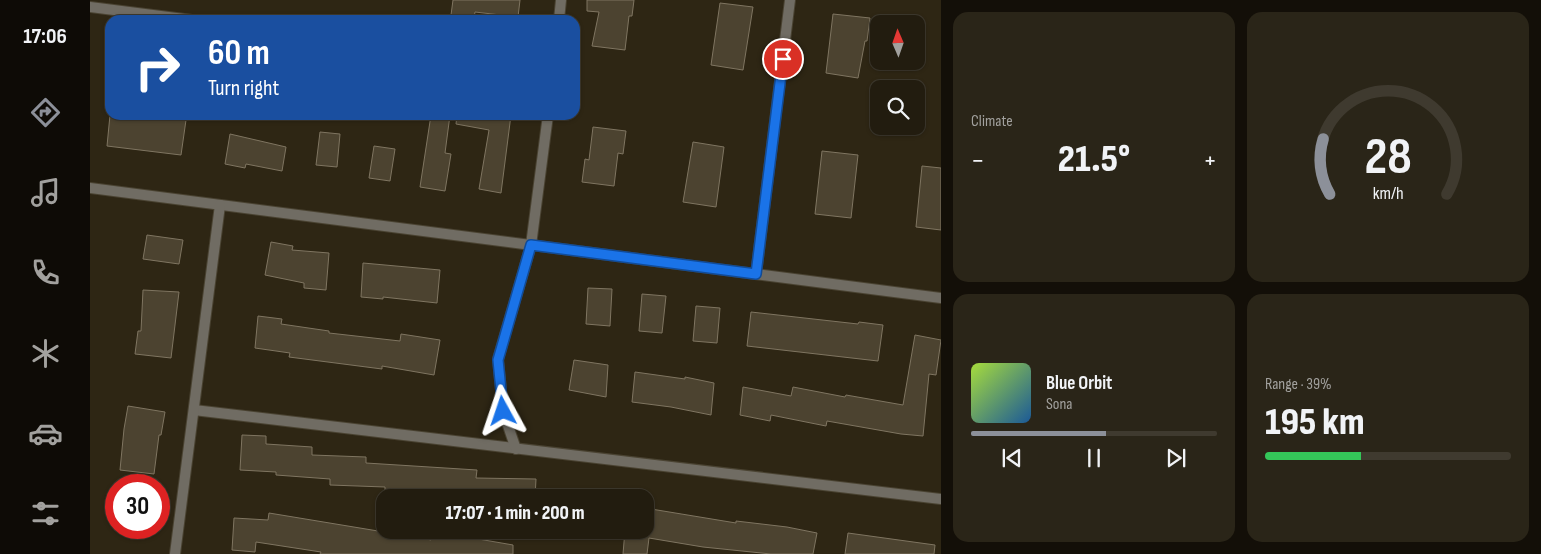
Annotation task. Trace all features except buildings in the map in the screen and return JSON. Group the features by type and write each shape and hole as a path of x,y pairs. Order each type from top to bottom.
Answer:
{"street":[{"path":"560,15 561,0"},
{"path":"756,274 790,0"},
{"path":"90,6 156,15"},
{"path":"516,449 503,411 498,360 531,245 547,120"},
{"path":"90,188 941,298"},
{"path":"175,554 220,204"},
{"path":"194,410 941,499"}],"route":[{"path":"503,411 498,360 531,245 756,274 783,59"}]}
